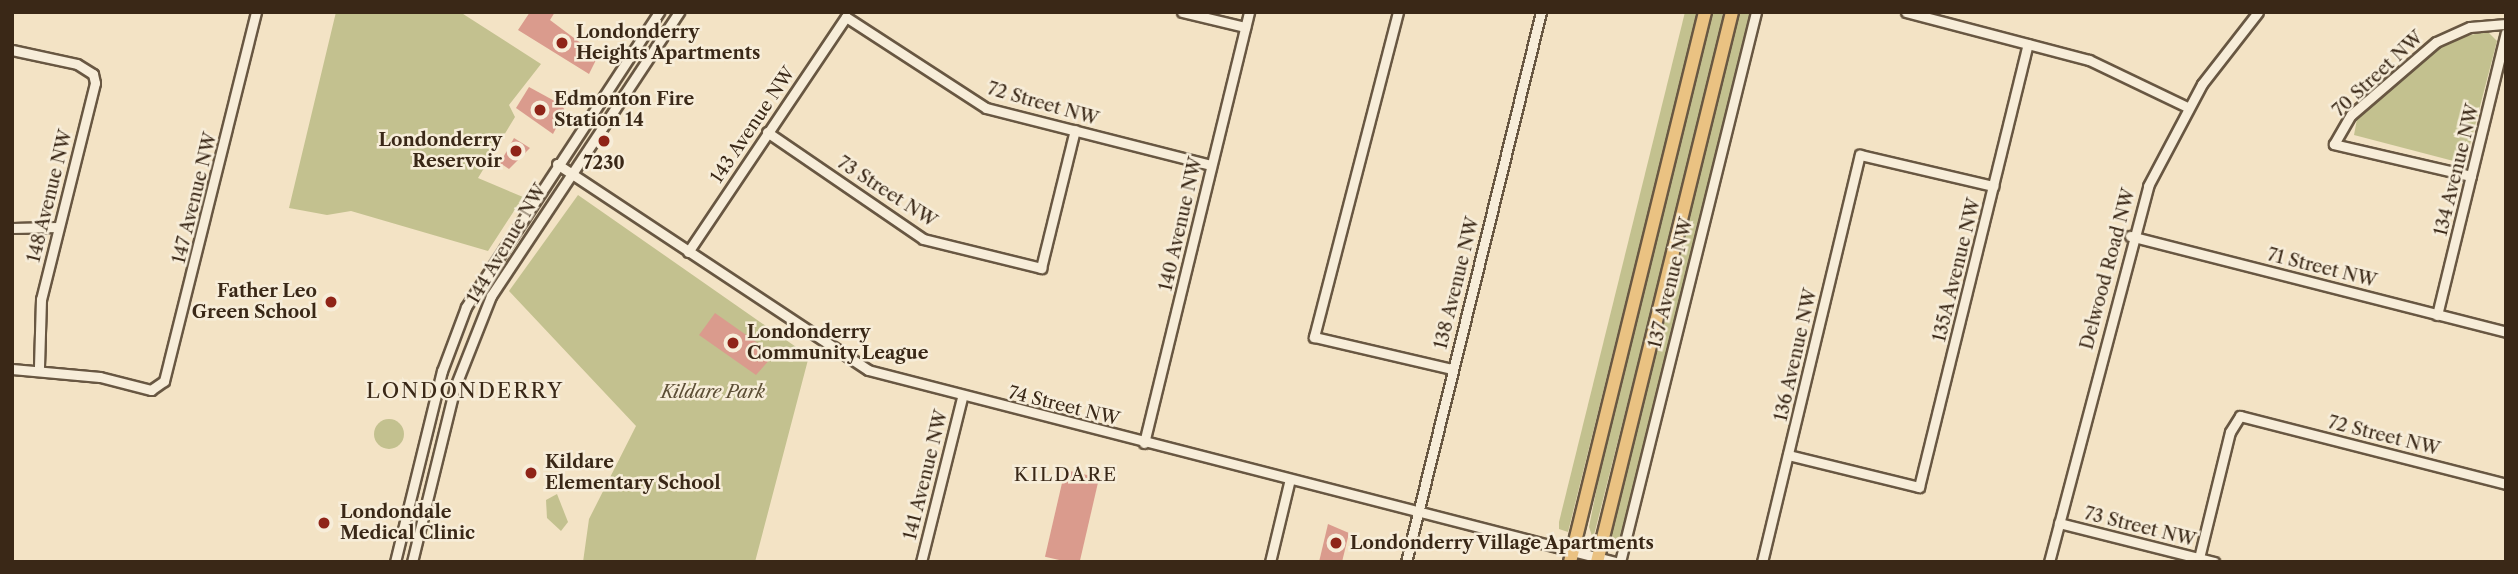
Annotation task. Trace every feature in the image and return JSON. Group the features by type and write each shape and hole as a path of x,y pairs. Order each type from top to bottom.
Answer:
{"main road":[{"name":"137 Avenue NW","path":"1571,556 1705,12"},
{"name":"137 Avenue NW","path":"1598,559 1732,12"}],"street":[{"name":"147 Avenue NW","path":"39,368 158,388 168,373 256,12"},
{"name":"144 Avenue NW","path":"395,562 454,336 490,265 659,12"},
{"name":"144 Avenue NW","path":"412,562 471,337 516,254 680,12"},
{"path":"1181,12 1245,27"},
{"name":"140 Avenue NW","path":"1144,443 1248,12"},
{"path":"1398,12 1314,337 1452,369"},
{"name":"138 Avenue NW","path":"1406,562 1541,12"},
{"name":"137 Avenue NW","path":"1617,562 1756,12"},
{"path":"1906,12 2110,67 2186,107"},
{"name":"Delwood Road NW","path":"2049,562 2130,236 2158,161 2186,107 2258,12"},
{"name":"72 Street NW","path":"846,17 986,108 1211,165"},
{"name":"143 Avenue NW","path":"688,252 846,17"},
{"name":"70 Street NW","path":"2471,176 2334,144 2351,115 2425,49 2458,31 2506,24"},
{"name":"134 Avenue NW","path":"2437,314 2506,33"},
{"name":"135A Avenue NW","path":"1788,455 1919,486 2028,44"},
{"name":"148 Avenue NW","path":"12,50 77,64 93,75 95,83 41,299 39,368"},
{"name":"73 Street NW","path":"767,132 923,239 1041,268 1075,130"},
{"name":"136 Avenue NW","path":"1762,562 1860,155 1993,186"},
{"name":"74 Street NW","path":"557,164 845,358 895,380 1418,511 1571,556 1617,562"},
{"path":"12,228 58,227"},
{"name":"71 Street NW","path":"2130,236 2506,332"},
{"path":"12,369 39,368"},
{"name":"141 Avenue NW","path":"921,562 962,397"},
{"name":"72 Street NW","path":"2199,558 2230,432 2240,415 2506,484"},
{"path":"1270,562 1290,480"},
{"name":"73 Street NW","path":"2059,523 2214,562"}],"green space":[{"path":"336,12 460,12 541,64 509,105 515,117 478,178 523,197 488,251 351,211 327,215 289,208"},
{"path":"1685,12 1698,12 1568,532 1559,529 1559,522"},
{"path":"1712,12 1723,12 1717,50 1593,539 1589,527 1609,427"},
{"path":"1739,12 1750,12 1619,543 1610,541"},
{"path":"2487,31 2497,41 2465,164 2354,135 2357,119 2428,55 2455,39"},
{"name":"Kildare Park","path":"578,195 809,356 755,562 583,562 589,519 636,426 509,291"},
{"path":"389,419 400,423 404,434 400,445 389,449 378,445 374,434 378,423"},
{"path":"557,494 568,522 561,531 547,518 546,500"}],"building":[{"name":"Londonderry Heights Apartments","path":"530,12 555,12 550,20 598,56 589,74 518,30"},
{"name":"Edmonton Fire Station 14","path":"529,87 562,105 565,111 553,134 516,108"},
{"name":"Londonderry Reservoir","path":"514,138 530,148 509,169 500,163"},
{"name":"Londonderry Community League","path":"715,313 766,349 763,353 771,358 756,375 699,335"},
{"path":"1065,470 1099,478 1080,562 1045,557"},
{"name":"Londonderry Village Apartments","path":"1328,524 1349,533 1342,562 1319,562"}],"place":[{"name":"Londonderry Heights Apartments","path":"562,43"},
{"name":"Edmonton Fire Station 14","path":"540,110"},
{"name":"7230","path":"604,141"},
{"name":"Londonderry Reservoir","path":"516,151"},
{"name":"Father Leo Green School","path":"331,302"},
{"name":"Londonderry Community League","path":"733,343"},
{"name":"Kildare Elementary School","path":"531,473"},
{"name":"Londondale Medical Clinic","path":"324,523"},
{"name":"Londonderry Village Apartments","path":"1336,543"}],"district":[{"name":"LONDONDERRY","path":"465,391"},
{"name":"KILDARE","path":"1066,475"}]}
